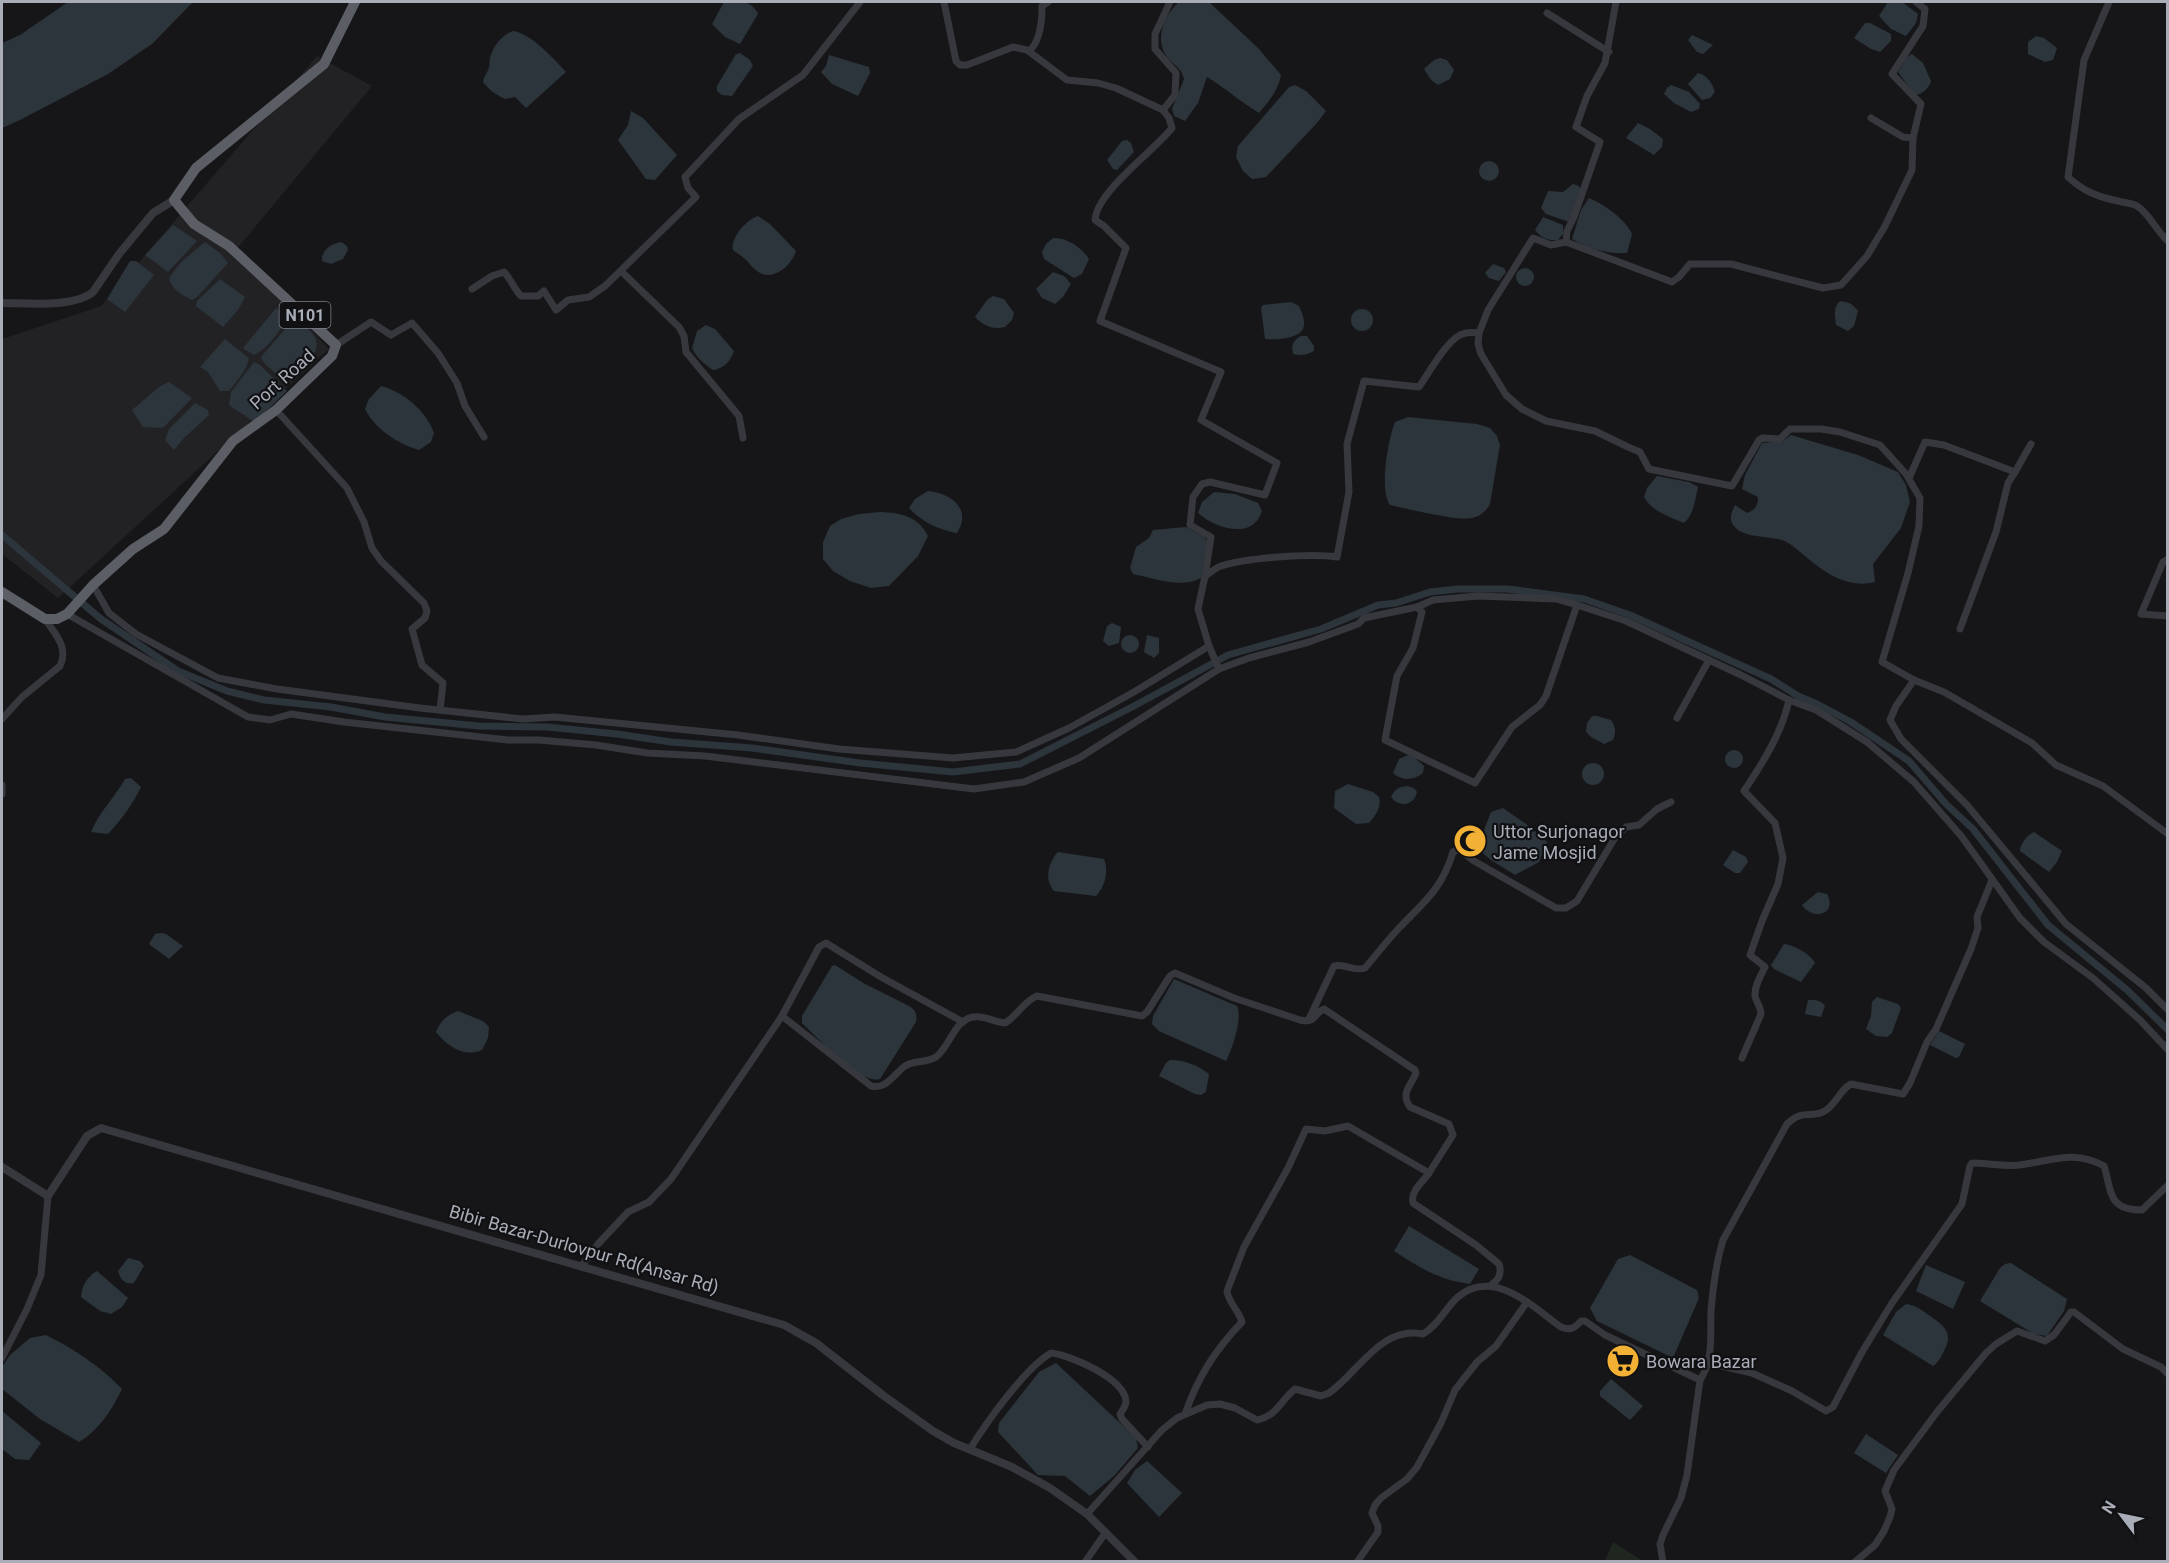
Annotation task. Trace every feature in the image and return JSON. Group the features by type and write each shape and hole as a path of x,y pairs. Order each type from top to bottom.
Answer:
{"highway":[{"path":"174,200 196,168 324,64 355,2"},
{"name":"Port Road","path":"69,611 91,587 134,549 164,529 233,441 276,410 332,356 336,345 228,246 194,224 174,200"},
{"path":"2,592 45,619 57,619 69,611"}],"street":[{"path":"472,289 504,272 521,296 538,296 544,291 556,310 568,300 589,297 622,272 696,197 687,188 685,177 739,119 803,75 860,2"},
{"path":"944,2 956,61 960,65 967,65 1013,47 1029,51 1067,80 1098,83 1116,88 1163,110 1169,118 1172,128 1111,189 1095,212 1095,220 1126,248 1100,321 1221,372 1201,420 1277,463 1265,495 1210,482 1202,484 1193,497 1190,525 1210,537 1198,609 1209,646 1219,669"},
{"path":"1029,51 1036,39 1042,6 1048,2"},
{"path":"1163,110 1174,95 1176,73 1155,49 1155,34 1170,2"},
{"path":"1566,242 1567,231 1600,142 1576,127 1587,96 1605,63 1616,2"},
{"path":"1916,2 1925,9 1923,26 1892,74 1921,104 1913,138 1912,170 1885,226 1867,256 1841,285 1822,288 1731,264 1704,263 1690,264 1679,278 1672,282 1566,242 1551,244 1533,238 1488,310 1479,333 1478,344 1481,354 1496,375 1506,395 1522,409 1546,421 1595,431 1634,449 1640,452 1649,469 1732,486 1759,440 1763,438 1780,439 1790,429 1821,429 1840,432 1880,446 1909,478 1920,498 1919,526 1882,662 1914,680 1944,692 2032,743 2056,765 2103,786 2168,834"},
{"path":"2109,2 2084,60 2068,177 2084,190 2104,198 2136,205 2149,218 2158,233 2168,241"},
{"path":"1547,13 1608,52"},
{"path":"1871,118 1903,137 1913,138"},
{"path":"2,303 62,302 87,297 153,213 174,200"},
{"path":"622,272 679,327 684,336 686,352 739,416 743,438"},
{"path":"336,345 371,322 391,335 412,323 438,353 457,383 465,406 484,437"},
{"path":"1205,576 1219,567 1241,561 1320,555 1337,557 1349,492 1347,444 1364,381 1419,387 1445,350 1459,335 1469,332 1479,333"},
{"path":"276,410 347,488 364,522 372,548 381,561 424,603 427,611 424,618 412,629 422,665 442,683 440,710"},
{"path":"1909,478 1925,442 1944,445 2015,472"},
{"path":"1960,630 1996,532 2008,483 2031,444"},
{"path":"2168,559 2163,562 2141,614 2168,616"},
{"path":"91,587 109,613 136,634 218,678 299,692 440,710 523,719 555,717 738,735 839,749 953,758 1016,752 1069,728 1209,646"},
{"path":"69,611 248,717 270,720 291,714 508,740 539,740 596,745 646,753 705,756 974,789 1024,782 1079,758 1219,669 1249,658 1309,642 1358,624 1364,618 1418,607 1433,600 1478,596 1557,599 1626,621 1789,700 1816,710 1867,742 1891,760 1914,782 1962,837 2020,918 2044,942 2093,978 2140,1020 2168,1050"},
{"path":"1418,607 1422,612 1422,617 1413,648 1397,676 1385,740 1475,783 1512,727 1540,705 1546,696 1577,605"},
{"path":"2,719 22,697 60,666 63,658 62,644 45,619"},
{"path":"1677,718 1709,660"},
{"path":"1914,680 1896,706 1890,720 1901,739 1967,805 2066,924 2146,988 2168,1010"},
{"path":"1742,1058 1761,1014 1761,1008 1755,997 1756,986 1765,967 1750,955 1778,884 1783,858 1774,822 1744,791 1765,760 1789,700"},
{"path":"2,785 2,794"},
{"path":"1308,1022 1334,966 1340,964 1360,970 1365,968 1434,893 1447,872 1453,852 1459,849 1474,861 1556,908 1566,908 1577,901 1616,836 1626,827 1639,825 1657,809 1671,802"},
{"path":"1663,1562 1660,1544 1682,1498 1700,1380 1709,1362 1717,1261 1723,1240 1787,1125 1794,1118 1822,1113 1831,1107 1846,1087 1851,1084 1903,1094 1907,1090 1971,949 1977,931 1977,917 1992,880"},
{"path":"580,1267 597,1244 628,1212 650,1202 671,1179 782,1016 819,947 826,943 963,1022"},
{"path":"782,1016 871,1086 877,1088 884,1085 906,1065 935,1058 963,1022 971,1017 981,1016 1005,1023 1037,996 1142,1016 1147,1012 1170,976 1175,973 1248,1003 1308,1022"},
{"path":"1308,1022 1324,1009 1416,1070 1405,1094 1410,1107 1449,1124 1453,1135 1430,1173 1414,1192 1413,1203 1471,1241 1499,1264 1501,1272 1498,1279 1491,1285"},
{"path":"1185,1414 1198,1379 1242,1322 1240,1313 1227,1297 1227,1291 1244,1247 1288,1168 1306,1129 1325,1131 1348,1126 1430,1173"},
{"name":"Bibir Bazar-Durlovpur Rd(Ansar Rd)","path":"48,1196 87,1136 101,1128 784,1325 816,1343 842,1365 933,1431 954,1443 1012,1467 1050,1488 1087,1514 1134,1562"},
{"path":"1709,1362 1752,1373 1792,1391 1826,1412 1833,1407 1862,1352 1892,1303 1962,1204 1972,1163 2018,1165 2076,1156 2091,1159 2104,1166 2108,1190 2113,1199 2133,1210 2142,1210 2168,1185"},
{"path":"2,1167 48,1196 41,1275 2,1358"},
{"path":"1087,1514 1168,1423 1207,1405 1220,1404 1235,1408 1257,1420 1265,1419 1276,1411 1295,1389 1321,1396 1329,1393 1374,1350 1404,1333 1423,1334 1438,1322 1457,1298 1468,1290 1480,1286 1498,1286 1527,1302 1567,1330 1585,1321 1605,1335 1700,1380"},
{"path":"1357,1562 1378,1532 1378,1526 1372,1513 1375,1505 1407,1479 1417,1467 1442,1423 1455,1390 1477,1362 1496,1346 1527,1302"},
{"path":"1855,1562 1875,1545 1884,1531 1892,1509 1885,1491 1894,1470 1937,1412 1986,1353 2017,1331 2045,1341 2054,1335 2071,1312 2074,1312 2122,1349 2154,1363 2168,1374"},
{"path":"970,1449 1003,1402 1042,1358 1051,1353 1071,1358 1113,1382 1125,1398 1126,1404 1120,1414 1122,1419 1148,1447"},
{"path":"1085,1562 1106,1532"}],"shaded area":[{"path":"68,2 193,2 152,44 108,74 2,128 2,43 20,35"},
{"path":"724,2 749,4 758,14 740,44 725,37 712,24"},
{"path":"1179,2 1209,2 1258,48 1281,75 1270,100 1259,113 1207,77 1198,103 1185,121 1174,116 1172,109 1184,79 1163,50 1161,35 1165,20"},
{"path":"1888,2 1902,2 1918,14 1916,23 1906,36 1891,29 1879,16"},
{"path":"1865,23 1870,23 1891,34 1891,41 1880,52 1854,38"},
{"path":"513,31 535,42 566,72 526,108 515,97 505,99 483,82 493,49 502,38"},
{"path":"1692,35 1713,45 1703,54 1697,52 1688,40"},
{"path":"2036,36 2044,38 2057,48 2053,60 2045,62 2028,54 2028,42"},
{"path":"740,53 750,60 753,66 732,96 722,95 717,91 717,86 736,54"},
{"path":"1912,54 1923,63 1931,81 1925,90 1915,95 1898,72 1907,57"},
{"path":"829,55 869,67 870,73 858,96 832,84 821,72 826,66"},
{"path":"317,56 372,86 236,250 329,349 58,598 2,554 2,339 101,306"},
{"path":"1440,58 1447,60 1454,70 1450,79 1438,85 1431,80 1424,69"},
{"path":"1698,73 1707,78 1715,92 1710,98 1702,100 1688,84"},
{"path":"1295,85 1306,91 1326,111 1266,177 1252,179 1243,171 1236,157 1238,146 1289,87"},
{"path":"1671,85 1689,92 1700,104 1699,109 1691,112 1674,103 1664,94"},
{"path":"631,111 643,118 677,155 655,180 646,179 618,140 628,125"},
{"path":"1638,123 1663,139 1662,147 1654,155 1626,138"},
{"path":"1127,140 1131,143 1134,152 1117,170 1113,169 1107,160 1122,141"},
{"path":"1489,161 1496,164 1499,171 1496,178 1489,181 1482,178 1479,171 1482,164"},
{"path":"1573,184 1579,186 1581,191 1569,222 1546,214 1541,208 1548,191 1563,192"},
{"path":"1589,198 1613,213 1629,228 1632,234 1627,253 1598,250 1572,239 1581,210"},
{"path":"758,216 770,224 796,251 782,270 772,275 759,272 733,250 734,240 740,230"},
{"path":"1543,217 1563,225 1563,234 1558,240 1545,238 1535,230"},
{"path":"173,225 197,241 168,272 145,255"},
{"path":"1053,238 1069,241 1086,255 1089,259 1082,274 1074,278 1044,259 1042,252"},
{"path":"205,242 221,254 228,263 192,300 181,294 169,278 181,262"},
{"path":"341,242 347,246 348,250 343,259 331,264 322,261 327,248"},
{"path":"130,261 136,261 154,275 125,312 107,299"},
{"path":"1493,264 1504,268 1506,272 1499,281 1489,278 1485,273"},
{"path":"1521,268 1529,268 1534,273 1532,284 1521,286 1516,281 1516,273"},
{"path":"1053,272 1064,276 1071,284 1063,297 1055,304 1042,298 1036,289"},
{"path":"220,279 245,297 238,310 223,327 196,306 197,301"},
{"path":"993,296 1004,299 1014,313 1012,320 1005,327 988,326 975,317 987,300"},
{"path":"1840,301 1850,304 1858,311 1854,326 1848,331 1836,325 1835,309"},
{"path":"1291,302 1299,306 1301,310 1304,323 1302,330 1288,338 1265,339 1261,308 1263,305"},
{"path":"276,308 288,318 273,339 254,355 244,349 243,348"},
{"path":"1362,309 1370,312 1373,320 1370,328 1362,331 1354,328 1351,320 1354,312"},
{"path":"293,320 313,334 316,349 307,364 291,381 274,372 261,357"},
{"path":"706,325 715,329 734,351 726,364 713,370 695,354 692,348 697,331"},
{"path":"1301,336 1307,336 1314,346 1314,351 1304,355 1293,354 1293,343"},
{"path":"225,339 249,358 244,371 229,391 220,391 208,372 200,367"},
{"path":"254,362 287,391 253,421 229,405 231,392"},
{"path":"169,382 192,398 165,426 161,428 143,427 132,410 159,387"},
{"path":"381,386 398,393 420,410 434,433 431,442 419,450 395,440 375,423 365,409 369,399"},
{"path":"195,403 208,410 209,415 174,450 165,440 169,429"},
{"path":"1408,417 1477,424 1490,428 1497,436 1500,445 1490,504 1483,513 1472,518 1455,518 1390,505 1385,488 1385,477 1390,440 1395,422"},
{"path":"1791,435 1858,455 1898,472 1906,485 1910,502 1901,528 1873,564 1875,582 1855,583 1837,578 1785,541 1743,533 1732,524 1731,516 1735,505 1747,513 1757,505 1758,497 1742,489 1745,475 1762,443 1783,441"},
{"path":"1657,476 1689,482 1698,487 1692,511 1684,523 1656,510 1644,497 1647,488"},
{"path":"928,491 945,495 957,504 962,517 957,533 931,525 909,508 915,499"},
{"path":"1214,492 1235,494 1258,503 1262,511 1250,526 1242,529 1223,527 1198,513 1202,502"},
{"path":"880,512 895,513 914,520 928,536 918,556 889,586 871,588 850,581 833,571 823,559 823,542 830,526 841,519"},
{"path":"1186,527 1208,541 1201,578 1176,583 1133,574 1130,568 1136,547 1149,538 1153,530"},
{"path":"1112,623 1121,627 1119,643 1109,646 1103,641 1107,626"},
{"path":"1130,635 1137,637 1139,644 1137,651 1130,653 1123,651 1121,644 1123,637"},
{"path":"1147,635 1159,638 1159,653 1154,658 1144,652"},
{"path":"1592,716 1611,720 1615,730 1613,740 1604,744 1586,732 1587,723"},
{"path":"1734,750 1740,753 1743,759 1740,765 1734,768 1728,765 1725,759 1728,753"},
{"path":"1408,755 1424,766 1423,773 1405,779 1393,773 1399,759"},
{"path":"1593,763 1601,766 1604,774 1601,782 1593,785 1585,782 1582,774 1585,766"},
{"path":"131,778 141,787 118,823 108,834 91,832 125,779"},
{"path":"1348,784 1373,792 1379,797 1379,808 1369,823 1356,824 1334,808 1335,791"},
{"path":"1407,786 1414,788 1417,792 1413,800 1406,804 1394,801 1391,797 1394,792"},
{"path":"1503,808 1547,842 1539,862 1515,875 1479,850 1487,837 1484,830 1491,812"},
{"path":"2034,832 2062,851 2049,872 2020,851 2024,840"},
{"path":"1733,850 1746,857 1748,862 1740,873 1735,873 1723,865"},
{"path":"1058,852 1104,859 1105,879 1096,896 1054,891 1049,881 1048,871"},
{"path":"1818,892 1827,894 1829,907 1827,911 1817,914 1806,910 1802,905"},
{"path":"161,933 183,946 169,959 149,944 155,934"},
{"path":"1784,944 1801,951 1815,963 1801,982 1774,969 1771,965"},
{"path":"835,965 916,1012 916,1022 880,1079 872,1079 851,1068 802,1023 802,1016 832,966"},
{"path":"1174,979 1237,1006 1238,1026 1226,1061 1159,1031 1152,1024 1153,1016"},
{"path":"1877,997 1898,1004 1901,1008 1892,1033 1887,1037 1876,1036 1866,1029 1871,1016 1872,1002"},
{"path":"1808,1000 1818,1001 1825,1006 1821,1017 1805,1014"},
{"path":"458,1011 483,1021 489,1027 488,1038 482,1050 462,1052 445,1042 436,1032 444,1019"},
{"path":"1939,1031 1965,1044 1959,1057 1956,1058 1930,1045"},
{"path":"1170,1060 1191,1064 1209,1074 1206,1092 1201,1095 1195,1094 1159,1076"},
{"path":"1409,1226 1479,1269 1470,1284 1449,1280 1430,1272 1394,1251"},
{"path":"1630,1255 1697,1290 1699,1298 1673,1358 1597,1321 1590,1308 1618,1259"},
{"path":"128,1258 140,1261 144,1266 134,1283 123,1281 118,1271"},
{"path":"2011,1263 2067,1299 2064,1311 2047,1336 2034,1334 1980,1301 2000,1268"},
{"path":"1926,1265 1965,1282 1953,1309 1916,1291"},
{"path":"97,1271 128,1298 122,1307 111,1314 100,1311 81,1297 86,1282"},
{"path":"1906,1304 1917,1308 1945,1329 1947,1344 1940,1359 1933,1366 1883,1335 1896,1312"},
{"path":"46,1335 86,1359 122,1389 104,1419 93,1432 79,1442 40,1419 2,1389 2,1367 10,1355 30,1338"},
{"path":"1056,1363 1136,1438 1138,1448 1114,1476 1090,1496 1065,1476 1038,1475 998,1432 999,1423 1039,1372"},
{"path":"1611,1379 1643,1406 1630,1420 1600,1396 1600,1391"},
{"path":"2,1411 41,1443 29,1460 15,1459 2,1449"},
{"path":"1866,1434 1898,1455 1886,1473 1854,1453"},
{"path":"1147,1461 1182,1493 1159,1517 1127,1483 1135,1470"},
{"path":"1613,1542 1643,1561 1605,1561"}],"waterway":[{"path":"2,535 101,619 178,671 227,691 264,700 331,707 385,717 479,726 547,727 953,772 1020,764 1228,655 1321,629 1378,605 1396,603 1430,592 1458,589 1508,589 1584,599 1630,615 1771,679 1798,696 1851,722 1909,761 1946,804 1973,829 2048,925 2127,990 2168,1030"}],"place":[{"name":"Uttor Surjonagor Jame Mosjid","path":"1470,841"},
{"name":"Bowara Bazar","path":"1623,1361"}]}
